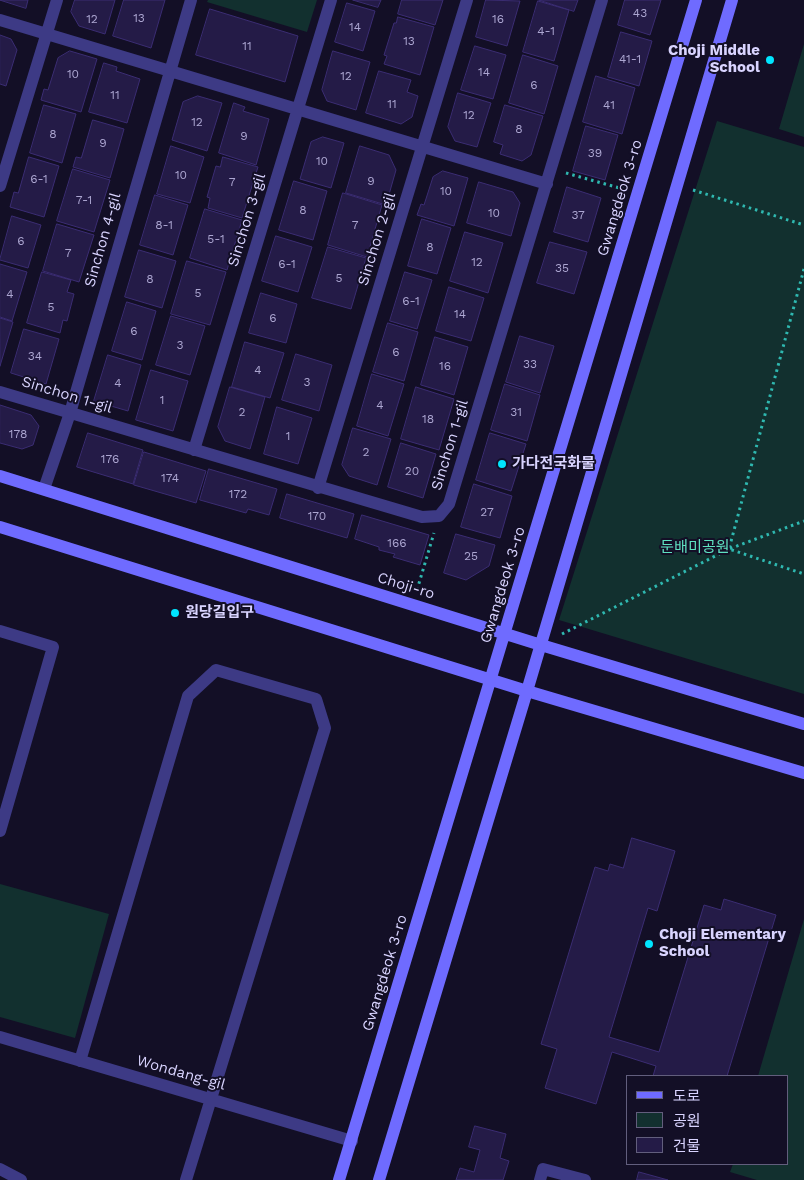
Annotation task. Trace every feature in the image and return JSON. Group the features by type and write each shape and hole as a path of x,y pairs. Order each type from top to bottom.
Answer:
{"street":[{"path":"0,186 57,0"},
{"name":"Sinchon 4-gil","path":"44,489 70,413 192,0"},
{"name":"Sinchon 3-gil","path":"194,450 331,0"},
{"name":"Sinchon 2-gil","path":"318,488 467,0"},
{"name":"Sinchon 1-gil","path":"0,392 422,518 439,516 449,504 602,0"},
{"name":"Gwangdeok 3-ro","path":"339,1180 696,0"},
{"path":"379,1180 541,645 732,0"},
{"path":"0,20 547,184"},
{"name":"Choji-ro","path":"0,476 541,645 804,724"},
{"path":"0,527 491,680 804,773"},
{"path":"0,631 53,647 0,830"},
{"path":"80,1061 188,696 216,670 316,700 325,728 186,1180"},
{"name":"Wondang-gil","path":"0,1037 352,1141"},
{"path":"0,1169 21,1180"},
{"path":"540,1180 544,1169 585,1180"}],"path":[{"path":"551,169 638,194"},
{"path":"677,185 804,225"},
{"path":"729,549 804,269"},
{"path":"412,604 439,516"},
{"path":"541,645 729,549 804,521"},
{"path":"729,549 804,574"}],"green space":[{"path":"208,0 317,0 307,32 207,2"},
{"path":"804,44 804,137 779,129"},
{"name":"둔배미공원","path":"717,121 804,147 804,694 559,620"},
{"path":"0,884 109,914 75,1038 0,1017"},
{"path":"804,919 804,1180 757,1180 730,1172 733,1165 789,1165 789,1075 758,1075"}],"building":[{"path":"0,0 28,0 26,8"},
{"path":"75,0 115,0 105,34 79,26 71,12"},
{"path":"124,0 165,0 151,48 113,36"},
{"path":"353,0 381,0 378,7"},
{"path":"402,0 443,0 435,25 398,14"},
{"path":"486,0 520,1 507,46 476,37"},
{"path":"539,0 578,0 574,11"},
{"path":"625,0 661,0 650,35 618,25"},
{"path":"538,1 569,10 554,61 523,52"},
{"path":"347,3 375,11 363,51 335,42"},
{"path":"210,9 298,36 285,82 196,55"},
{"path":"398,17 434,27 420,75 384,64 387,56 384,55 394,23 396,23"},
{"path":"621,32 652,41 639,86 608,77"},
{"path":"0,35 11,39 17,50 6,86 0,84"},
{"path":"475,46 506,55 493,99 461,90"},
{"path":"70,51 97,59 81,112 41,100 44,89 48,90 58,58"},
{"path":"333,51 370,62 356,110 327,101 322,90"},
{"path":"523,55 558,66 544,114 509,103"},
{"path":"104,63 117,67 116,71 140,79 127,123 89,112"},
{"path":"379,71 411,80 407,92 418,96 412,117 401,124 366,113"},
{"path":"596,76 635,88 622,134 583,122"},
{"path":"458,93 491,103 477,147 455,141 448,127"},
{"path":"198,96 222,103 207,151 172,140 183,102"},
{"path":"234,103 245,107 243,111 269,119 256,165 219,153"},
{"path":"44,105 76,114 62,163 30,153"},
{"path":"505,105 543,116 531,155 522,161 500,154 503,145 494,142"},
{"path":"93,120 124,129 110,178 73,167 76,157 81,158"},
{"path":"586,126 618,135 605,180 573,171"},
{"path":"323,137 344,143 331,188 300,179 311,142"},
{"path":"171,146 204,157 190,203 157,194"},
{"path":"360,146 389,155 396,170 386,205 346,193"},
{"path":"29,157 59,166 44,217 10,207 14,192 18,193"},
{"path":"223,157 258,167 242,218 208,208 210,198 207,197 216,166 220,167"},
{"path":"73,169 110,180 94,232 57,221"},
{"path":"443,171 468,178 454,226 417,215 421,204 424,205 433,177"},
{"path":"294,181 327,191 313,240 279,230"},
{"path":"479,182 513,192 520,203 511,236 467,223"},
{"path":"567,187 601,198 588,242 554,232"},
{"path":"343,193 382,205 367,257 328,245"},
{"path":"155,195 188,205 173,255 140,245"},
{"path":"205,209 242,220 227,270 190,258"},
{"path":"12,216 41,225 28,268 0,260"},
{"path":"422,219 451,228 437,274 408,266"},
{"path":"57,224 94,235 79,282 43,271"},
{"path":"465,232 503,243 488,293 450,281"},
{"path":"276,236 312,247 298,292 262,281"},
{"path":"550,242 587,252 574,294 537,283"},
{"path":"328,247 366,258 351,309 312,298"},
{"path":"139,250 176,261 162,308 125,297"},
{"path":"187,261 226,272 210,325 171,314"},
{"path":"0,264 27,272 12,321 0,317"},
{"path":"42,272 71,280 67,292 74,294 67,321 63,320 60,333 27,323"},
{"path":"405,272 432,280 417,329 390,321"},
{"path":"449,287 484,298 471,341 436,331"},
{"path":"261,293 297,304 286,343 249,333"},
{"path":"127,302 156,311 142,360 112,351"},
{"path":"171,316 205,326 190,375 156,365"},
{"path":"0,318 13,322 0,366"},
{"path":"388,323 418,332 404,381 373,372"},
{"path":"24,329 59,339 46,384 11,373"},
{"path":"520,336 554,346 540,393 506,382"},
{"path":"435,337 468,347 454,395 421,385"},
{"path":"245,342 284,353 270,398 232,387"},
{"path":"296,354 332,365 319,411 282,400"},
{"path":"108,355 141,365 128,411 94,401"},
{"path":"151,370 188,381 173,431 136,420"},
{"path":"372,374 404,384 388,436 357,426"},
{"path":"505,384 540,395 527,441 491,430"},
{"path":"230,387 265,397 250,449 225,441 218,427"},
{"path":"416,387 454,399 439,450 401,439"},
{"path":"0,405 31,415 39,426 33,445 22,449 0,443"},
{"path":"277,407 312,418 298,464 264,454"},
{"path":"353,428 391,439 377,485 349,476 342,465"},
{"path":"88,433 143,450 133,484 77,467"},
{"path":"490,433 526,444 511,491 476,480"},
{"path":"401,443 436,454 423,498 388,487"},
{"path":"144,452 206,471 196,503 134,485"},
{"path":"209,469 277,489 269,515 248,509 246,513 200,500"},
{"path":"474,484 512,496 500,538 461,527"},
{"path":"287,494 354,514 347,538 280,518"},
{"path":"362,515 429,535 420,565 393,557 395,554 379,550 379,547 355,539"},
{"path":"456,534 495,545 489,566 466,580 444,573"},
{"name":"Choji Elementary School","path":"632,838 675,851 657,911 648,908 609,1037 659,1052 704,905 721,910 724,899 776,915 727,1075 653,1075 656,1066 612,1052 596,1104 545,1088 557,1049 541,1044 595,867 608,871 610,864 623,868"},
{"path":"475,1126 506,1134 500,1158 509,1161 503,1180 456,1180 460,1168 474,1172 480,1150 469,1147"},
{"path":"639,1172 668,1180 637,1180"}],"place":[{"name":"Choji Middle School","path":"770,60"},
{"name":"가다전국화물","path":"502,464"},
{"name":"원당길입구","path":"175,613"},
{"name":"Choji Elementary School","path":"649,944"}]}
